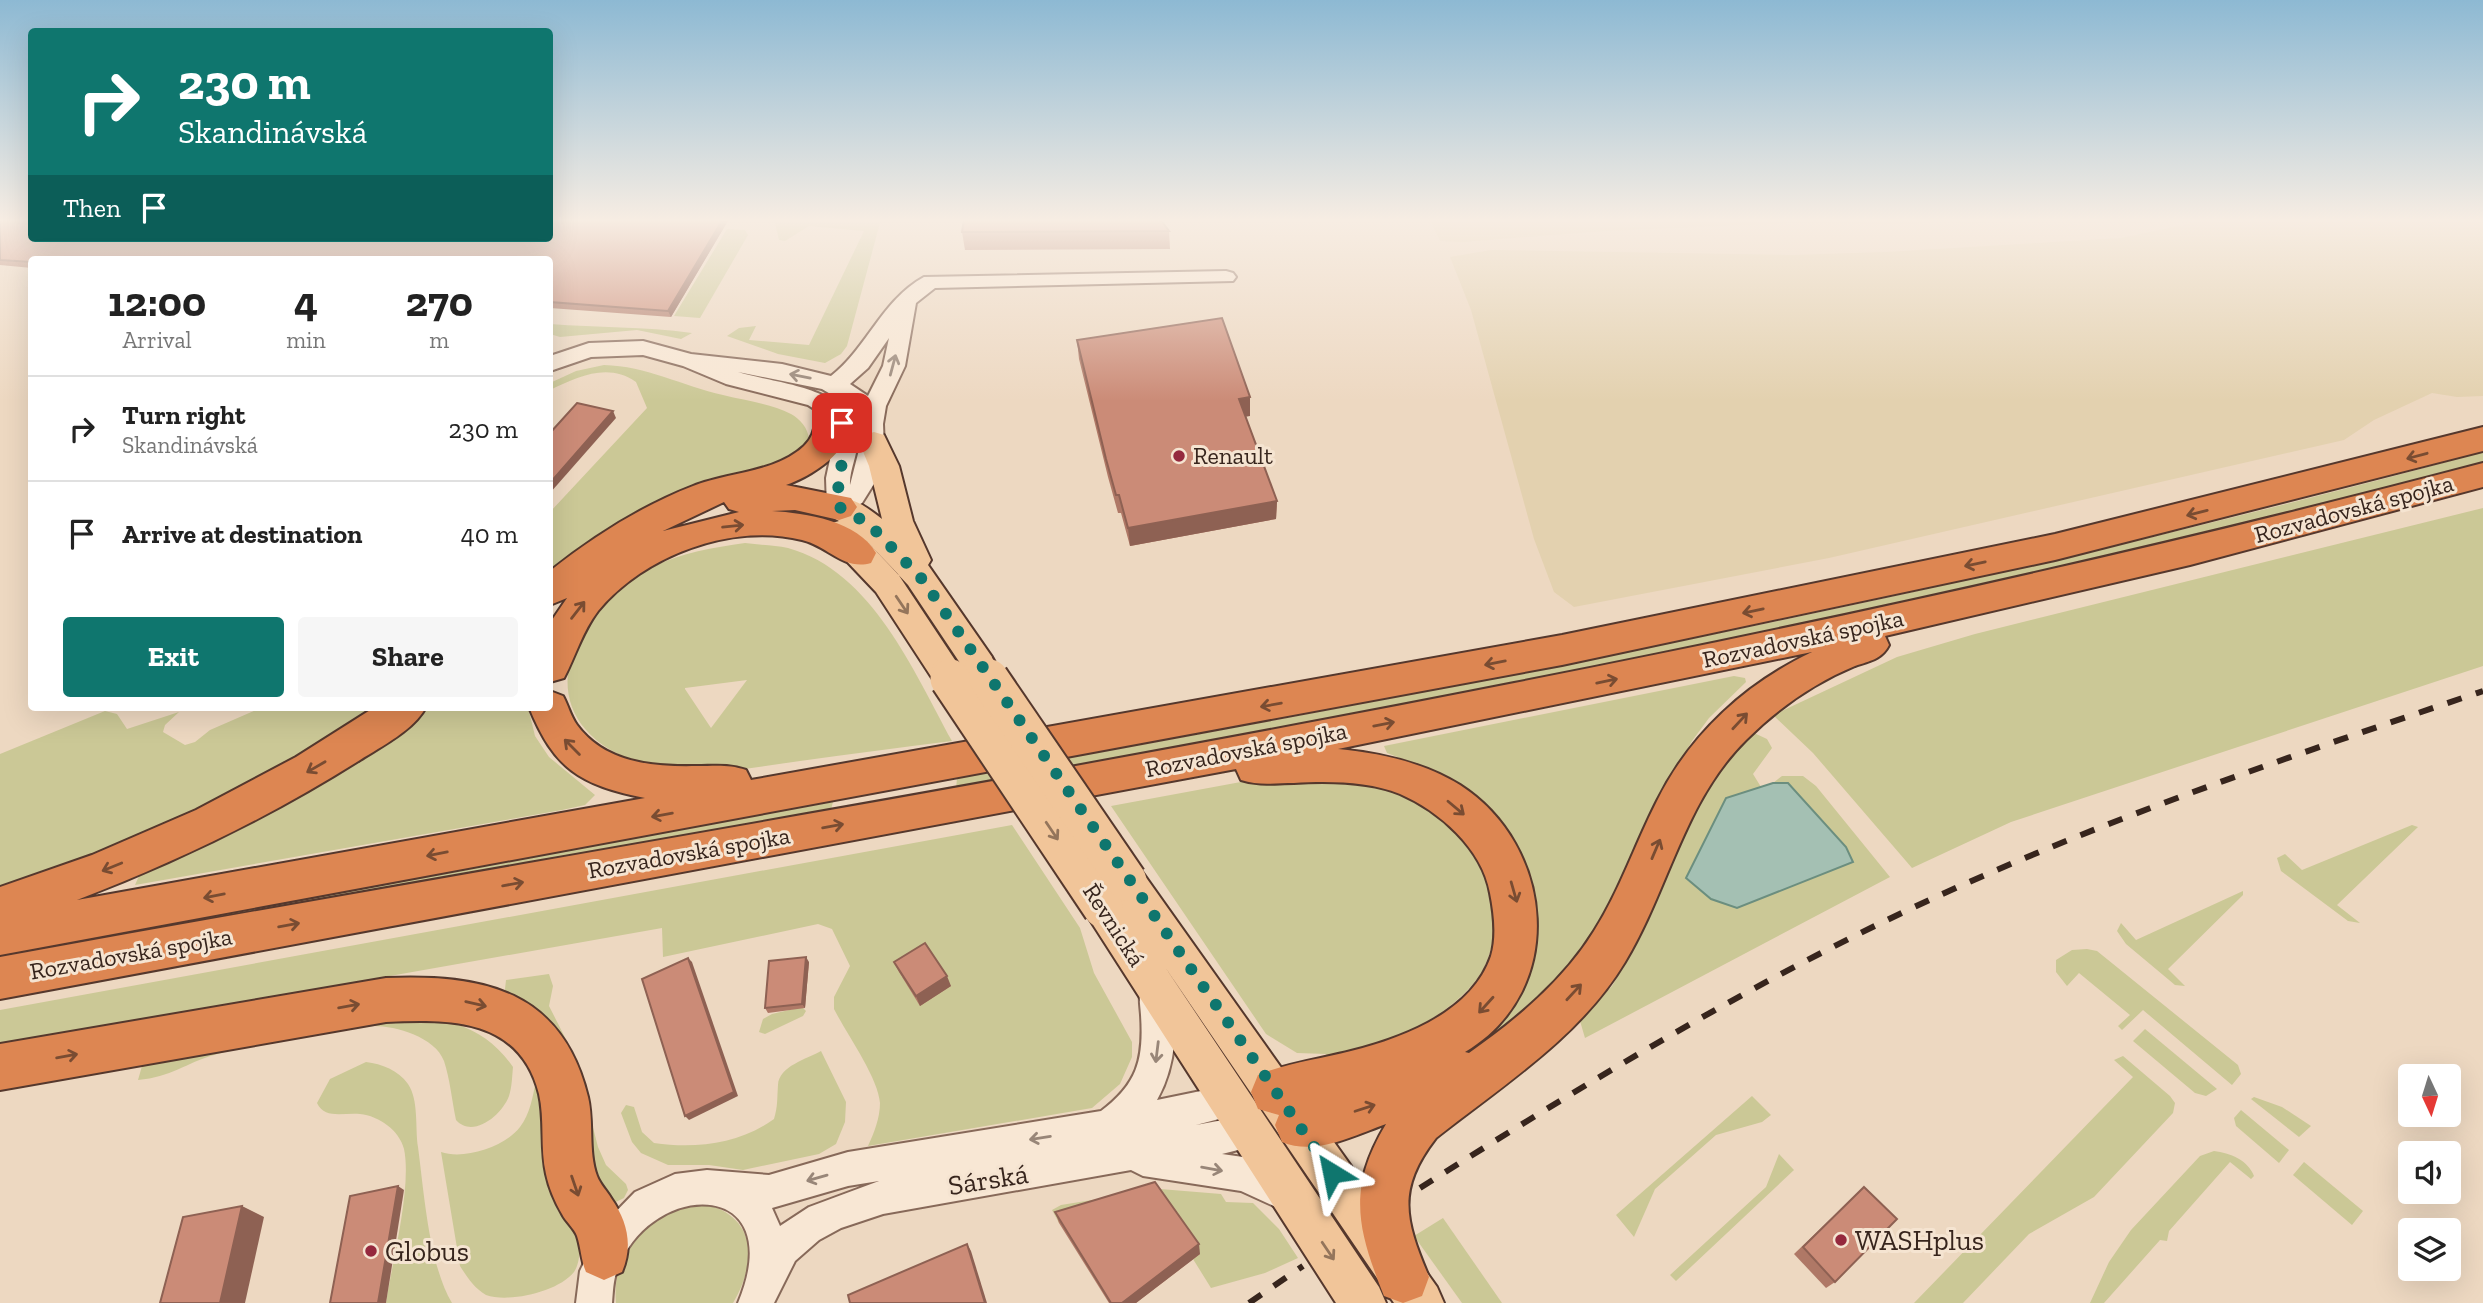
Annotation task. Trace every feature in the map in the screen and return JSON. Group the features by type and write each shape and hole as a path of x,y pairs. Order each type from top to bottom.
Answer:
{"highway":[{"path":"553,589 606,550 706,495 806,462 822,449 830,436 834,425 834,398"},
{"name":"Rozvadovská spojka","path":"0,978 1023,771 1562,650 1822,597 2185,516 2483,439"},
{"name":"Rozvadovská spojka","path":"0,934 1023,771 1578,687 2079,579 2483,475"},
{"path":"654,522 709,506 761,497 794,497 839,507"},
{"path":"786,525 839,507"},
{"path":"553,658 560,636 577,611 604,582 635,560 685,536 710,529 748,524 786,525 828,536 858,553"},
{"path":"1412,1290 1392,1254 1383,1212 1382,1186 1393,1153 1419,1121 1506,1054 1559,1008 1598,964 1628,912 1693,771 1761,702 1802,674 1837,656 2079,579"},
{"path":"0,907 83,879 184,838 339,754 400,711"},
{"path":"551,711 563,737 589,761 625,777 657,784 1023,771 1276,766 1336,767 1382,772 1414,781 1451,803 1479,828 1501,859 1517,902 1517,945 1506,977 1494,996 1465,1024 1421,1049 1326,1081 1287,1108"},
{"path":"0,1067 386,1000 429,998 478,1004 514,1017 529,1030 550,1058 564,1095 573,1182 583,1203 601,1224 604,1254"},
{"path":"1287,1108 1342,1116 1404,1096 1506,1054"}],"main road":[{"path":"872,434 884,466 896,514 922,579"},
{"name":"Řevnická","path":"839,507 843,530 858,553 963,669 1115,894 1287,1108 1412,1290"},
{"name":"Řevnická","path":"839,507 869,524 922,579 963,669"},
{"name":"Řevnická","path":"1115,894 1152,984 1363,1303"},
{"path":"1240,1116 1287,1108"}],"street":[{"path":"834,398 915,290 941,280 959,280"},
{"path":"839,507 855,497 864,484 875,406 894,366 907,303"},
{"path":"553,363 576,353 614,348 643,348 691,360 733,379 815,399 834,398 863,405 872,434"},
{"path":"834,398 846,436 838,478 839,507"},
{"path":"1152,984 1159,1017 1155,1068 1114,1141 1243,1174 1293,1198"},
{"name":"Sárská","path":"759,1295 774,1262 795,1235 818,1220 850,1207 1114,1141 1240,1116"},
{"name":"Sárská","path":"594,1303 598,1272 604,1254 623,1226 659,1196 693,1187 769,1192 848,1169 1114,1141"},
{"name":"Sárská","path":"720,1189 737,1195 757,1211 767,1240 759,1295"}],"shaded area":[{"path":"696,280 722,280 700,318 674,316"},
{"path":"840,280 865,280 847,346 841,354 825,363 778,354 727,336 739,328 756,326 749,340 809,345"},
{"path":"1459,280 2483,280 2483,396 2457,397 2432,393 2374,420 2344,440 1829,558 1574,607 1554,592 1534,539 1471,310"},
{"path":"553,324 692,333 681,339 637,330 560,337 553,335"},
{"path":"604,365 620,366 775,407 797,418 809,439 798,453 790,457 719,480 643,516 553,573 553,509 647,408 636,382 615,373 582,376 553,389 553,382 576,371"},
{"path":"2483,452 2483,462 2294,512 1914,601 1532,680 956,789 957,778 1532,671 1915,592 2294,502"},
{"path":"2483,508 2483,666 2011,822 1912,868 1813,753 1773,715 1897,657 1975,634"},
{"path":"745,543 788,548 818,560 844,578 867,601 887,627 906,656 952,741 742,769 685,772 647,765 608,748 582,726 570,699 568,670 577,641 595,613 621,588 653,567 686,554","holes":["747,680 711,728 685,688"]},
{"path":"1734,676 1745,678 1746,682 1709,718 1692,741 1672,776 1601,926 1555,986 1490,1041 1459,1060 1393,1080 1512,1004 1534,959 1538,933 1532,883 1513,843 1423,767 1387,753 1384,746"},
{"path":"105,711 117,714 127,729 179,712 165,725 163,732 185,745 195,742 210,730 254,711 381,711 304,764 0,896 0,754"},
{"path":"419,711 529,711 535,736 549,757 595,795 585,805 562,810 135,885 139,876 251,820"},
{"path":"1754,733 1767,739 1772,748 1753,774 1761,787 1726,798 1852,862 1846,847 1788,783 1773,783 1782,776 1803,776 1816,786 1890,877 1585,1038 1580,1021 1612,986 1634,949 1708,783 1733,743"},
{"path":"1325,778 1363,782 1412,801 1456,832 1473,852 1486,874 1494,899 1495,926 1486,964 1478,978 1458,999 1425,1023 1330,1062 1326,1054 1297,1053 1266,1034 1111,806 1257,779"},
{"path":"1773,783 1788,783 1846,847 1853,862 1737,908 1711,899 1686,878 1726,798"},
{"path":"833,802 830,813 0,963 0,951"},
{"path":"1012,825 1080,928 1094,973 1132,1042 1132,1057 1120,1084 1092,1108 868,1146 879,1114 878,1092 868,1068 834,1009 834,997 850,966 832,929 818,924 663,957 662,928 0,1045 0,1010"},
{"path":"2412,825 2418,827 2337,905 2360,923 2348,921 2281,871 2277,858 2285,854 2302,870"},
{"path":"2243,891 2243,895 2168,969 2185,986 2175,985 2126,944 2117,931 2121,923 2136,940"},
{"path":"2072,950 2097,951 2238,1065 2241,1074 2232,1085 2143,1010 2122,1030 2118,1026 2130,1015 2079,973 2067,986 2056,972 2056,960"},
{"path":"549,974 553,986 549,1006 575,1057 598,1147 606,1165 626,1184 628,1190 624,1198 608,1206 504,998 506,980"},
{"path":"802,1007 806,1011 803,1016 765,1034 759,1032 763,1019 772,1014"},
{"path":"329,1018 431,1018 476,1032 495,1047 513,1067 509,1096 494,1117 478,1126 463,1125 456,1120 444,1061 432,1045 403,1031 374,1026 253,1045 204,1058 160,1076 138,1080 144,1059"},
{"path":"2145,1029 2217,1089 2206,1096 2195,1093 2133,1041"},
{"path":"821,1051 846,1102 845,1122 836,1144 819,1154 743,1170 709,1165 668,1165 641,1153 632,1142 621,1113 626,1105 634,1107 642,1132 654,1143 717,1143 761,1127 774,1119 778,1085 783,1073"},
{"path":"2123,1056 2170,1096 2175,1103 2173,1113 2094,1197 2029,1234 1963,1303 1914,1303 2133,1077 2114,1060"},
{"path":"366,1062 395,1071 411,1091 433,1249 444,1287 452,1303 386,1303 403,1204 406,1165 404,1149 398,1136 381,1121 367,1115 325,1112 317,1103 330,1079"},
{"path":"536,1080 581,1246 579,1260 574,1272 567,1279 545,1290 520,1297 486,1295 460,1266 441,1152 461,1154 484,1150 513,1134 520,1127 531,1105"},
{"path":"1752,1096 1771,1115 1762,1122 1716,1135 1655,1189 1634,1237 1616,1215"},
{"path":"2254,1097 2282,1107 2311,1126 2299,1137 2251,1099"},
{"path":"2241,1110 2289,1150 2279,1163 2236,1126 2234,1118"},
{"path":"2214,1151 2238,1158 2254,1176 2251,1179 2230,1162 2169,1231 2167,1241 2160,1240 2104,1303 2090,1303 2109,1262 2131,1230 2200,1156"},
{"path":"1779,1154 1794,1170 1676,1281 1670,1275 1766,1187"},
{"path":"2304,1162 2363,1211 2352,1225 2293,1175"},
{"path":"1160,1189 1221,1194 1226,1202 1253,1203 1279,1229 1298,1258 1265,1273 1211,1288 1193,1259 1200,1254 1157,1193 1059,1223 1052,1210 1061,1205"},
{"path":"705,1204 722,1210 735,1219 748,1243 746,1272 733,1303 616,1303 620,1264 627,1248 638,1234 651,1222 667,1214 685,1207"},
{"path":"1443,1218 1502,1303 1462,1303 1414,1236"}],"building":[{"path":"553,280 687,280 668,311 553,302"},
{"name":"Renault","path":"1222,318 1250,397 1239,399 1277,501 1128,528 1106,459 1077,340"},
{"path":"577,403 613,411 553,480 553,430"},
{"path":"925,943 947,976 916,996 894,962"},
{"path":"806,957 802,1004 765,1008 769,961"},
{"path":"688,958 734,1092 685,1116 642,979"},
{"path":"1155,1182 1199,1244 1122,1303 1111,1303 1055,1212"},
{"name":"Globus","path":"398,1186 378,1303 330,1303 350,1196"},
{"name":"WASHplus","path":"1864,1187 1897,1219 1835,1282 1803,1247"},
{"path":"242,1206 220,1303 160,1303 183,1217"},
{"path":"967,1244 985,1303 850,1303 848,1295"}],"railway":[{"path":"1420,1188 1721,1007 1908,910 2121,819 2483,691"},
{"path":"1249,1303 1303,1266"}],"place":[{"name":"Renault","path":"1179,456"},
{"name":"WASHplus","path":"1841,1240"},
{"name":"Globus","path":"371,1251"}],"route":[{"path":"842,423 846,444 836,492 839,507 869,524 922,579 1127,880 1332,1173"}]}
